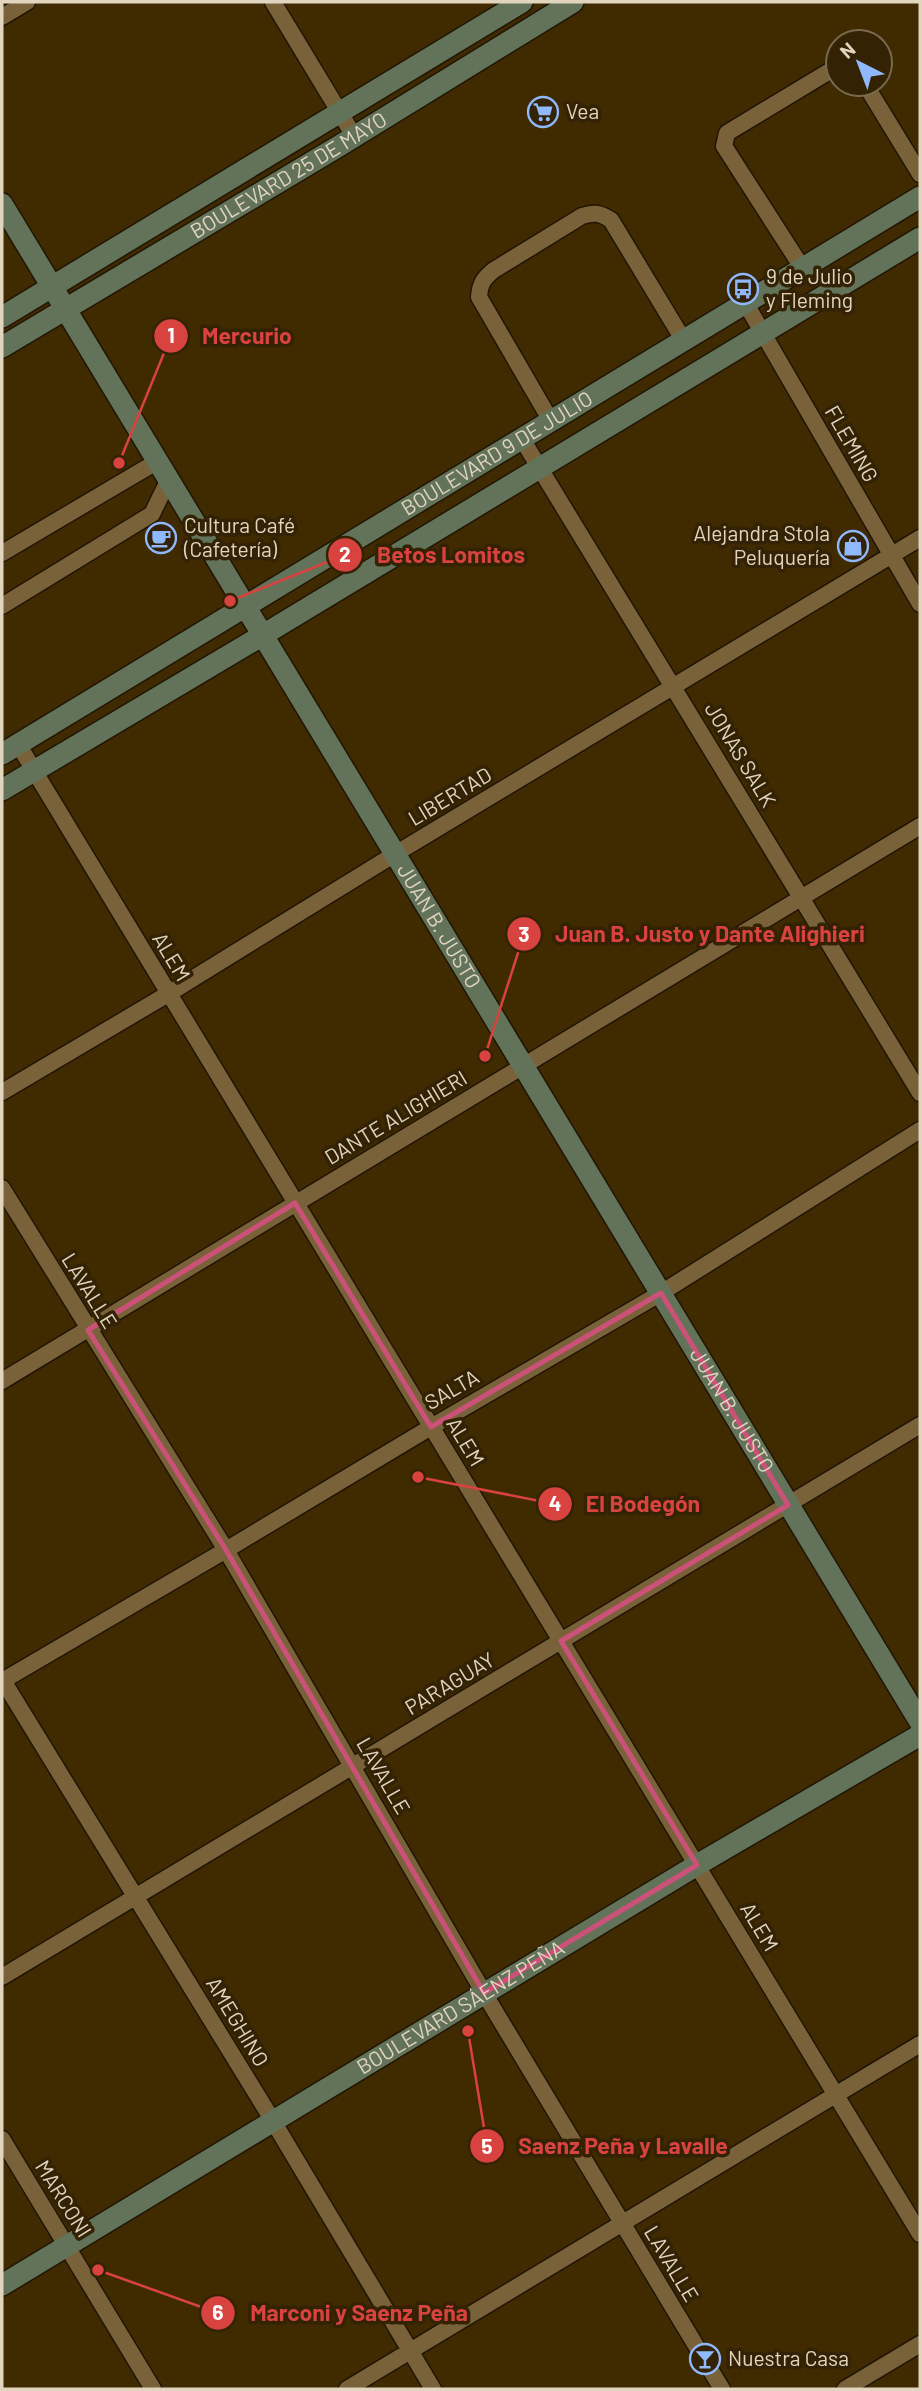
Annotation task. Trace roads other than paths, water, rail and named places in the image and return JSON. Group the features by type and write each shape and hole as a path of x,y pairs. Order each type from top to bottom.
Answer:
{"main road":[{"name":"BOULEVARD 25 DE MAYO","path":"2,317 522,2"},
{"name":"BOULEVARD 25 DE MAYO","path":"2,347 354,136 568,3"},
{"name":"BOULEVARD 9 DE JULIO","path":"10,749 920,197"},
{"name":"JUAN B. JUSTO","path":"2,204 920,1722"},
{"name":"BOULEVARD 9 DE JULIO","path":"2,790 920,238"},
{"name":"BOULEVARD SÁENZ PEÑA","path":"2,2285 697,1865 920,1735"}],"street":[{"path":"2,17 27,2"},
{"path":"273,2 354,136"},
{"path":"803,269 724,146 727,133 824,74"},
{"path":"874,98 920,174"},
{"name":"BOULEVARD 25 DE MAYO","path":"193,201 206,224"},
{"path":"551,421 479,297 482,280 494,270 582,216 594,212 611,219 684,341"},
{"name":"FLEMING","path":"746,304 920,604"},
{"name":"JONAS SALK","path":"522,439 920,1093"},
{"path":"2,553 164,470"},
{"path":"2,606 152,514 164,470"},
{"name":"LIBERTAD","path":"2,1092 169,994 395,854 920,538"},
{"name":"ALEM","path":"10,749 33,771 920,2234"},
{"name":"DANTE ALIGHIERI","path":"2,1381 920,826"},
{"name":"SALTA","path":"2,1680 661,1293 920,1130"},
{"name":"LAVALLE","path":"2,1188 226,1550 484,1993 722,2389"},
{"name":"PARAGUAY","path":"2,1977 920,1425"},
{"name":"AMEGHINO","path":"2,1680 273,2121 433,2389"},
{"path":"347,2389 920,2044"},
{"name":"MARCONI","path":"2,2139 153,2389"},
{"path":"845,2389 920,2344"}],"place":[{"name":"Vea","path":"543,112"},
{"name":"9 de Julio y Fleming","path":"743,289"},
{"name":"Mercurio","path":"119,463"},
{"name":"Cultura Café (Cafetería)","path":"161,538"},
{"name":"Alejandra Stola Peluquería","path":"853,546"},
{"name":"Betos Lomitos","path":"230,601"},
{"name":"Juan B. Justo y Dante Alighieri","path":"485,1056"},
{"name":"El Bodegón","path":"418,1477"},
{"name":"Saenz Peña y Lavalle","path":"468,2031"},
{"name":"Marconi y Saenz Peña","path":"98,2270"},
{"name":"Nuestra Casa","path":"705,2359"}]}
